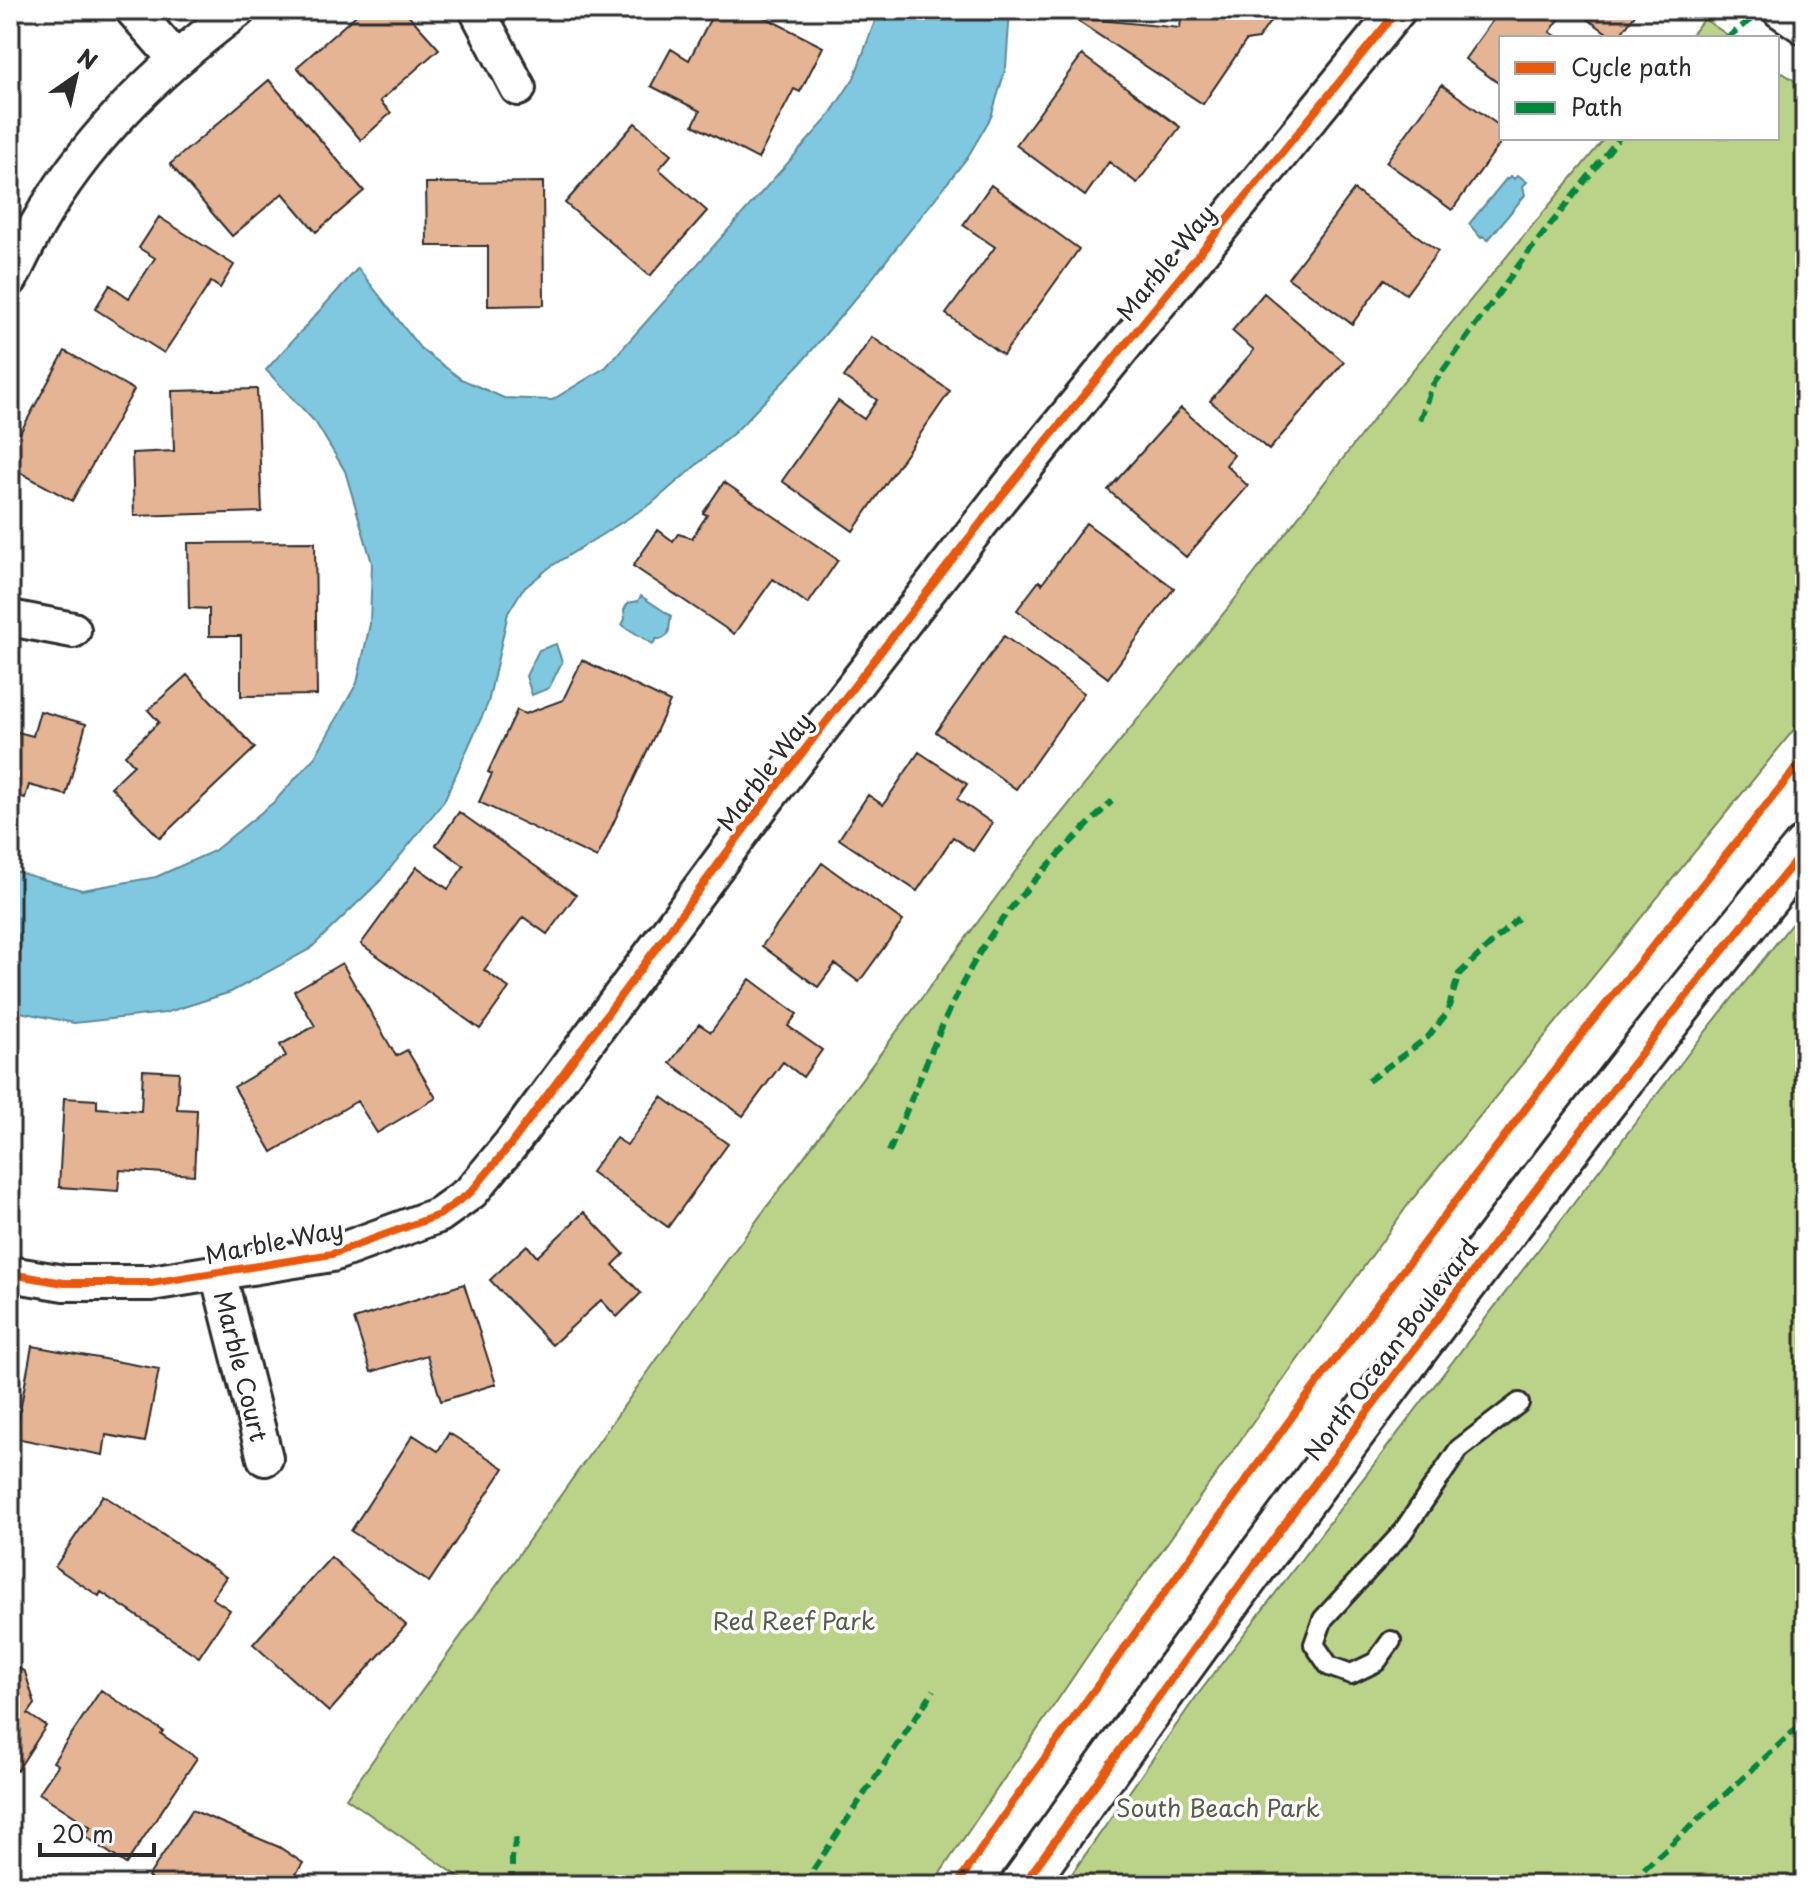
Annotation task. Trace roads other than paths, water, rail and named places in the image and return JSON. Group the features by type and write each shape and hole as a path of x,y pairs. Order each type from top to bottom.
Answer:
{"main road":[{"name":"North Ocean Boulevard","path":"1023,1885 1209,1624 1462,1285 1805,849"}],"street":[{"path":"133,10 176,59"},
{"path":"10,279 39,223 107,128 176,59 238,10"},
{"path":"477,10 518,88"},
{"name":"Marble Way","path":"10,1274 64,1283 151,1283 332,1254 439,1215 471,1192 511,1144 768,797 1000,498 1398,10"},
{"path":"10,618 73,630"},
{"name":"Marble Court","path":"218,1273 265,1458"}],"lane":[{"path":"1391,1641 1376,1662 1351,1674 1329,1666 1314,1644 1323,1619 1402,1533 1459,1449 1519,1403"}],"water":[{"path":"879,10 1010,10 1006,67 991,117 967,158 866,286 801,363 736,431 651,504 550,567 522,590 508,613 488,703 444,801 380,881 310,949 231,992 165,1013 74,1023 10,1010 10,870 82,890 156,877 214,851 274,802 315,757 357,683 370,624 372,563 345,471 316,423 266,370 358,268 420,348 461,379 504,398 552,400 606,367 826,120 854,78"},
{"path":"1518,175 1527,182 1523,186 1525,195 1488,240 1483,236 1481,238 1469,224 1506,179 1511,176 1514,179"},
{"path":"641,596 671,616 669,632 653,644 622,625 628,603 638,601"},
{"path":"556,644 562,662 549,688 532,695 526,676 539,650"}],"park label":[{"name":"Red Reef Park","path":"794,1620"},
{"name":"South Beach Park","path":"1218,1807"}]}
